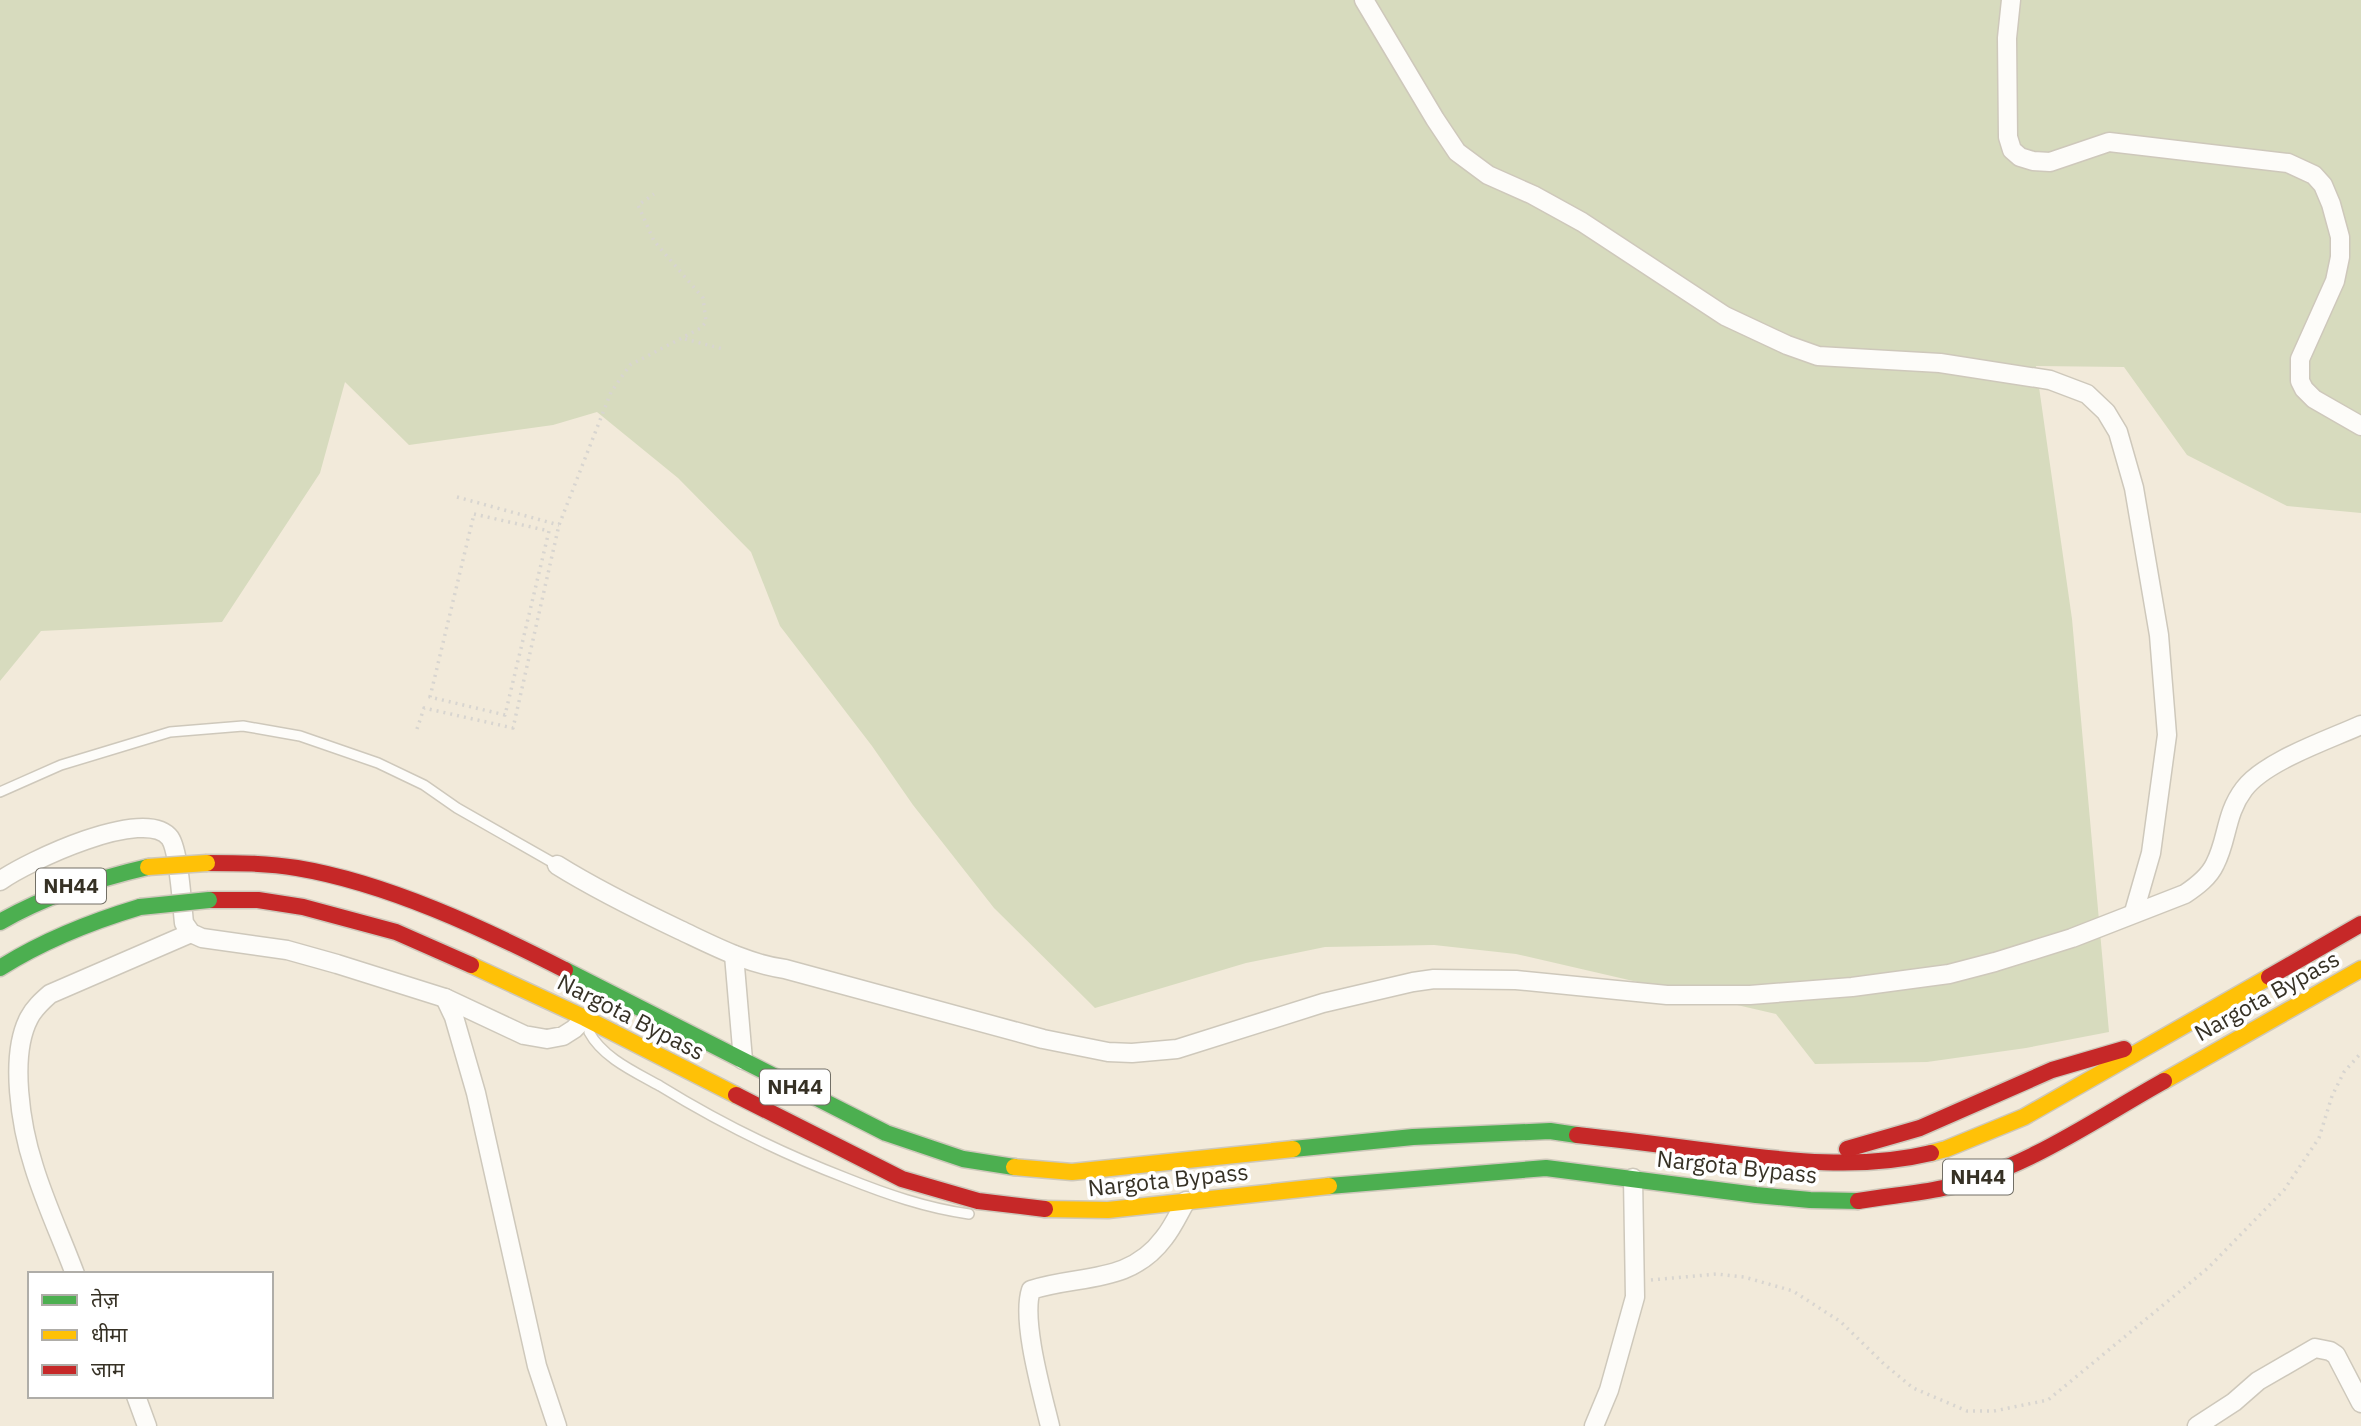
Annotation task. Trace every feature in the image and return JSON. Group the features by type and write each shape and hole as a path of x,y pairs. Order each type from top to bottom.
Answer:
{"highway":[{"name":"Nargota Bypass","path":"0,922 34,902 69,887 148,867 251,863 298,868 382,890 440,912 544,959 886,1133 963,1159 998,1167 1072,1172 1413,1137 1490,1132 1550,1131 1792,1162 1870,1162 1909,1158 1946,1149 2024,1117 2361,924"},
{"name":"Nargota Bypass","path":"0,968 59,933 140,907 209,900 258,900 303,907 396,932 498,977 902,1180 937,1192 1023,1209 1070,1212 1399,1179 1546,1168 1810,1200 1856,1201 1944,1188 1991,1173 2042,1150 2361,969"},
{"path":"1792,1162 1896,1136 1991,1099 2064,1066 2161,1039"}],"street":[{"path":"1364,0 1457,152 1488,175 1533,195 1582,222 1725,316 1787,345 1818,356 1940,363 2050,380 2087,394 2106,412 2118,432 2134,488 2159,635 2167,736 2151,853 2134,912"},
{"path":"2011,0 2007,38 2008,137 2012,150 2020,157 2050,162 2109,142 2288,163 2314,175 2323,186 2340,237 2340,257 2335,281 2300,359 2300,381 2314,399 2361,426"},
{"path":"557,865 604,894 765,966 785,969 1043,1039 1108,1052 1132,1053 1192,1046 1323,1003 1434,979 1516,980 1667,995 1751,995 1852,987 1950,974 2072,938 2186,894 2199,884 2217,862 2234,804 2245,787 2264,771 2361,725"},
{"path":"0,881 52,852 86,840 123,830 157,828 166,832 174,846 184,923 191,933 202,938 287,950 445,998 524,1035 547,1039 563,1036 586,1019"},
{"path":"74,1272 34,1167 29,1144 18,1071 23,1031 38,1004 50,994 191,933"},
{"path":"734,954 743,1060"},
{"path":"445,998 454,1017 476,1093 537,1366 557,1426"},
{"path":"1594,1426 1609,1390 1632,1312 1635,1282 1633,1178"},
{"path":"1050,1426 1038,1377 1031,1331 1028,1300 1031,1290 1118,1273 1140,1263 1164,1239 1186,1201"},
{"path":"2197,1426 2234,1402 2258,1381 2315,1348 2336,1355 2361,1404"},
{"path":"137,1398 147,1426"}],"lane":[{"path":"0,792 61,765 170,732 243,726 300,736 378,763 424,785 457,808 557,865"},
{"path":"586,1019 593,1039 617,1061 754,1140 888,1195 951,1211 976,1214"},
{"path":"998,1213 1023,1209"}],"path":[{"path":"417,729 424,708 513,728 559,524 611,392 630,365 701,328 706,322 703,298 654,241 638,205 654,194"},
{"path":"683,338 723,349"},
{"path":"457,497 559,524"},
{"path":"474,514 549,531 505,715 430,697 474,514"},
{"path":"1635,1282 1717,1274 1774,1285 1793,1291 1841,1322 1913,1388 1967,1412 1994,1411 2048,1400 2208,1268 2284,1190 2319,1138 2332,1096 2344,1072 2361,1053"}],"green space":[{"path":"0,0 2361,0 2361,513 2287,506 2187,455 2124,367 2036,366 2072,619 2109,1032 2026,1048 1927,1062 1815,1064 1776,1014 1516,954 1434,945 1325,947 1246,963 1095,1008 994,908 913,805 872,746 780,626 751,552 678,478 597,412 553,425 409,445 345,382 320,473 222,622 41,631 0,681"}],"traffic: fast":[{"path":"0,922 72,889 148,867"},
{"path":"140,907 209,900"},
{"path":"0,968 68,933 140,907"},
{"path":"565,970 886,1133 963,1159 1014,1167"},
{"path":"1293,1149 1413,1137 1550,1131 1577,1135"},
{"path":"1329,1186 1546,1168 1756,1195 1858,1201"}],"traffic: slow":[{"path":"148,867 207,863"},
{"path":"471,965 585,1018 736,1095"},
{"path":"2164,1081 2361,969"},
{"path":"1931,1153 2024,1117 2269,977"},
{"path":"1014,1167 1072,1172 1293,1149"},
{"path":"1045,1209 1108,1210 1329,1186"}],"traffic: jam":[{"path":"207,863 286,866 366,884 435,909 565,970"},
{"path":"209,900 258,900 303,907 396,932 471,965"},
{"path":"2269,977 2361,924"},
{"path":"1847,1149 1920,1128 2052,1070 2124,1049"},
{"path":"1858,1201 1943,1188 2001,1170 2057,1143 2164,1081"},
{"path":"736,1095 902,1179 978,1201 1045,1209"},
{"path":"1577,1135 1824,1162 1878,1161 1931,1153"}]}
